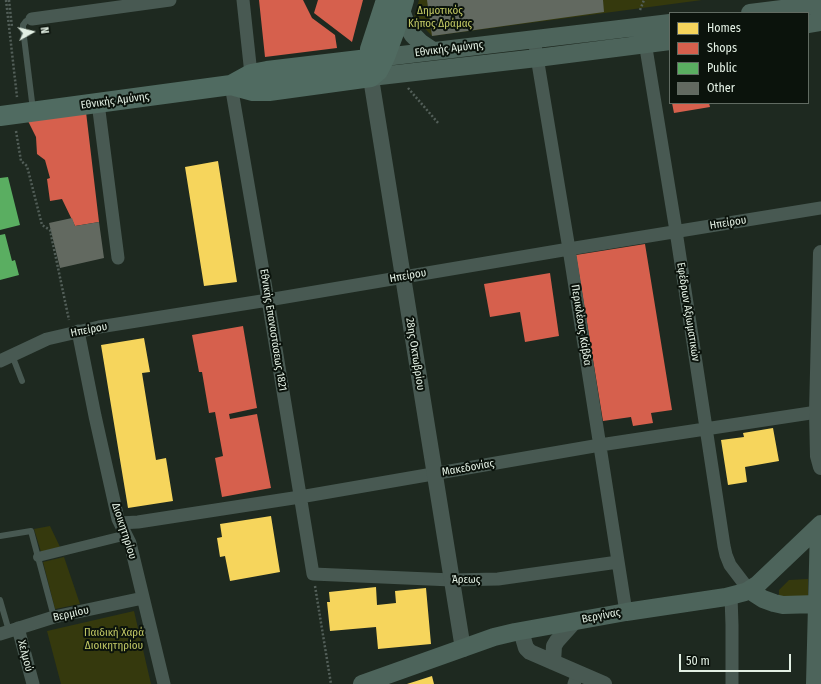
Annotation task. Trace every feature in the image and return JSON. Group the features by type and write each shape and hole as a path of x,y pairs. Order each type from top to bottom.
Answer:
{"main road":[{"path":"397,3 406,24 413,34 421,43 433,51"},
{"path":"375,64 395,30 397,3"},
{"path":"758,12 821,4"},
{"path":"809,24 821,22"},
{"name":"Εθνικής Αμύνης","path":"11,112 98,103 231,86 253,91 269,91 433,51 669,23"},
{"name":"Εθνικής Αμύνης","path":"231,86 251,74 375,64 396,74 669,41"},
{"path":"817,681 817,604 820,569 820,525"},
{"name":"Βεργίνας","path":"362,684 494,637 626,612 731,596 749,590 820,525"},
{"path":"749,590 763,599 774,603 817,604"}],"street":[{"path":"32,20 170,0"},
{"path":"243,0 251,74"},
{"name":"Εφέδρων Αξιωματικών","path":"642,26 676,231 726,555 730,565 749,590"},
{"name":"Περικλέους Κάβδα","path":"534,39 570,248 626,612"},
{"name":"28ης Οκτωβρίου","path":"375,64 403,277 463,649"},
{"name":"Εθνικής Επαναστάσεως 1821","path":"231,86 313,574"},
{"path":"98,103 118,258"},
{"name":"Ηπείρου","path":"0,361 47,339 106,326 268,300 570,248 821,208"},
{"path":"821,253 817,412 818,456 821,467"},
{"name":"Διοικητηρίου","path":"75,332 120,523 130,543 164,684"},
{"name":"Μακεδονίας","path":"120,523 138,522 300,497 600,445 817,412"},
{"path":"38,557 127,535"},
{"name":"Άρεως","path":"313,574 486,580 618,562"},
{"path":"731,596 733,646 732,684"},
{"name":"Βερμίου","path":"9,631 54,617 143,598"},
{"path":"553,662 554,646 575,621"},
{"name":"Χελμού","path":"9,631 33,684"},
{"path":"521,631 526,648 530,652 553,662 576,679 604,684"}],"lane":[{"path":"11,112 23,25 26,21 32,20"},
{"path":"12,355 22,381"},
{"path":"0,536 31,530 54,617"},
{"name":"Χελμού","path":"0,600 9,631"}],"path":[{"path":"6,0 11,112 21,161 27,166 42,225 50,230 75,332"},
{"path":"396,74 439,124"},
{"path":"313,574 331,684"}],"green space":[{"name":"Δημοτικός Κήπος Δράμας","path":"419,0 702,0 432,36 414,17"},
{"path":"50,526 60,547 41,552 34,529"},
{"path":"64,557 80,604 55,609 43,562"},
{"path":"808,579 808,598 779,598 779,590 789,580"},
{"name":"Παιδική Χαρά Διοικητηρίου","path":"134,611 151,684 61,684 47,631"}],"building: Homes":[{"path":"218,161 237,282 204,286 185,167"},
{"path":"144,338 150,372 142,373 156,460 166,458 173,501 128,508 101,345"},
{"path":"773,428 779,461 745,467 747,482 728,485 721,440 744,437 743,433"},
{"path":"271,516 280,572 230,581 225,556 220,557 217,538 222,537 220,524"},
{"path":"376,587 377,605 396,603 395,591 426,588 431,644 378,649 376,627 330,631 327,602 330,602 329,592"},
{"path":"432,676 434,684 407,684"}],"building: Shops":[{"path":"259,0 303,0 312,18 335,35 337,48 265,57"},
{"path":"318,0 363,0 352,42 314,13"},
{"path":"672,104 709,104 710,107 674,113"},
{"path":"86,112 99,222 75,226 62,199 50,201 47,179 50,178 45,160 37,154 36,137 27,119"},
{"path":"645,244 672,410 651,413 653,423 633,426 631,417 603,421 576,255"},
{"path":"550,273 559,336 525,342 520,312 490,317 484,284"},
{"path":"243,326 257,408 229,414 230,419 257,414 271,488 222,497 215,458 223,456 215,412 209,413 202,372 199,372 192,335"}],"building: Public":[{"path":"8,177 20,225 0,230 0,178"},
{"path":"5,234 12,261 15,260 19,275 0,280 0,235"}],"building: Other":[{"name":"Δημοτικός Κήπος Δράμας","path":"427,0 603,0 604,12 432,36"},
{"path":"72,218 75,226 99,222 104,258 60,268 49,223"}]}
